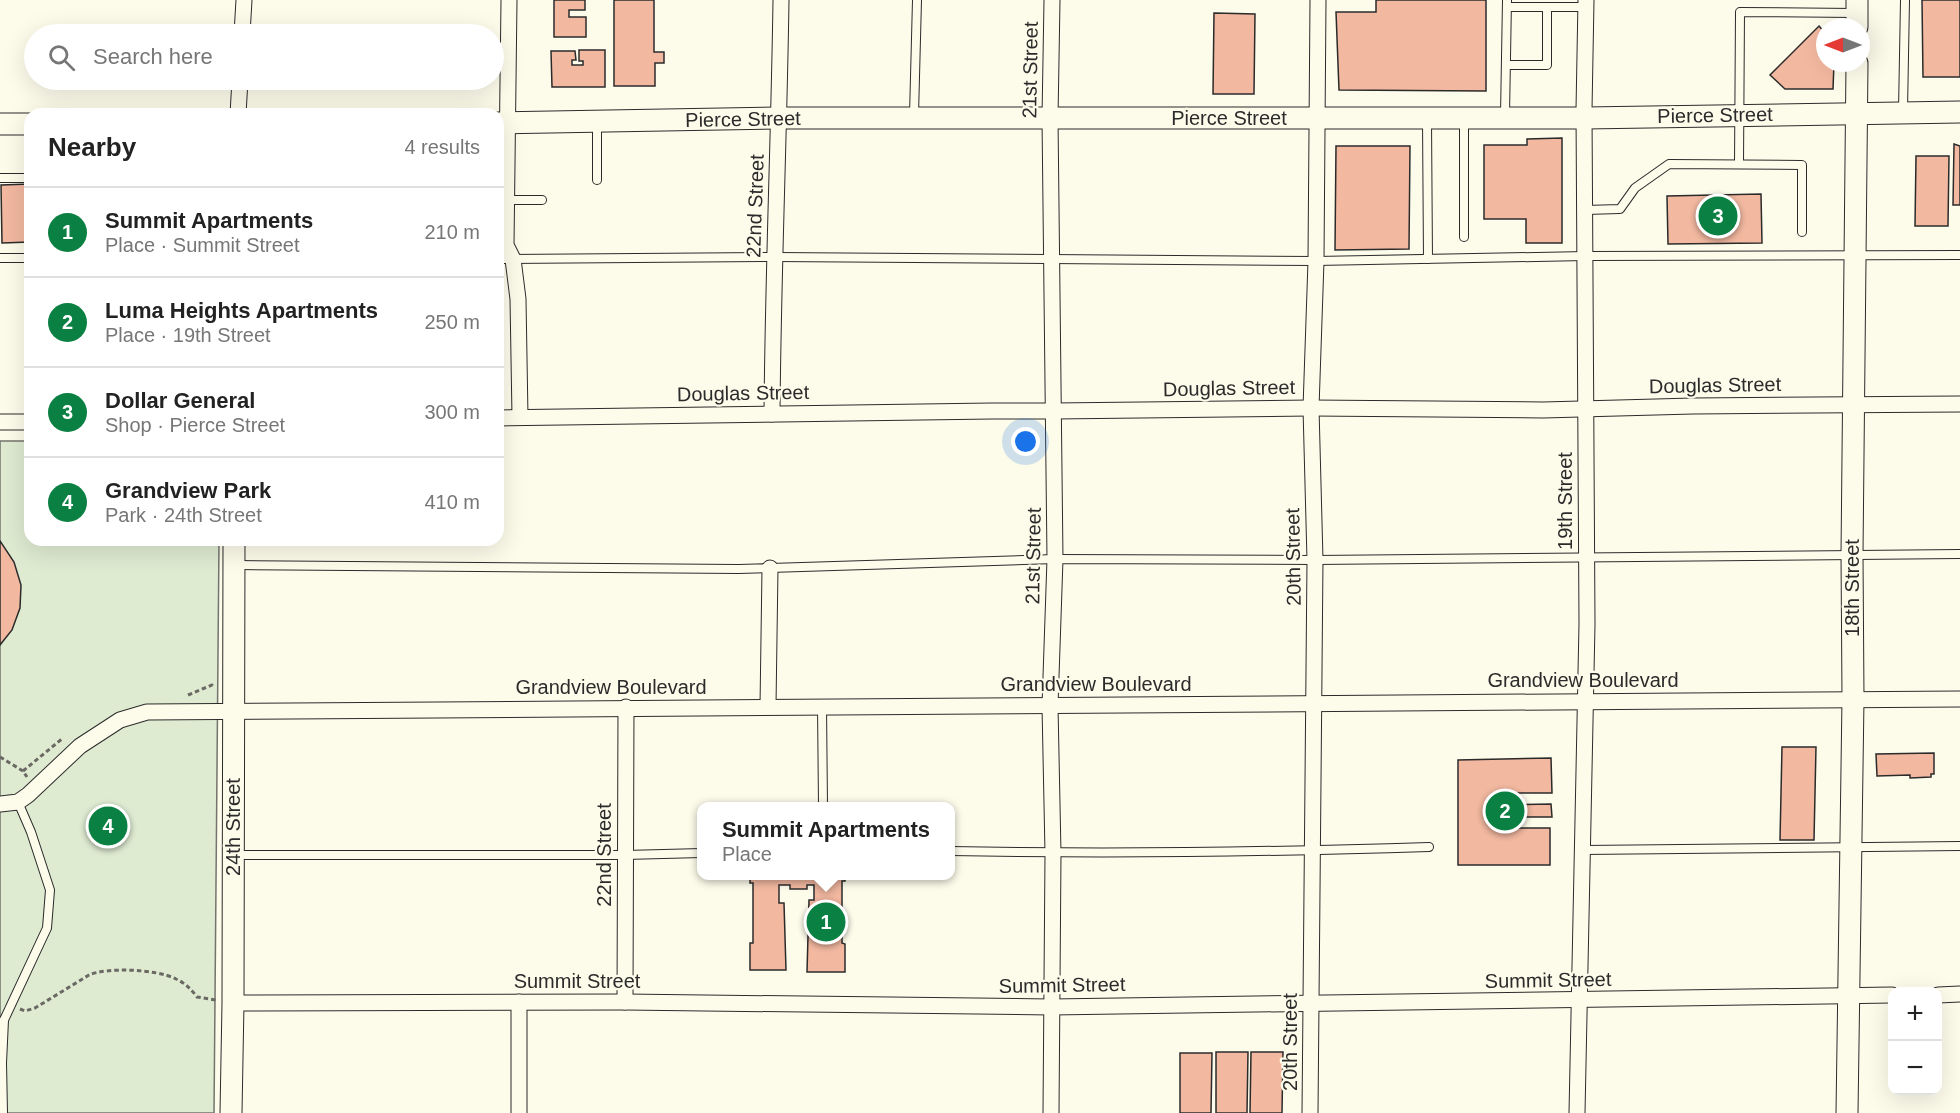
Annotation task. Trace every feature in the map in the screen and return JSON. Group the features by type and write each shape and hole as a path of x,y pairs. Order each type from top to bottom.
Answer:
{"main road":[{"name":"18th Street","path":"1847,1113 1853,699 1852,554 1857,72"},
{"name":"Pierce Street","path":"504,123 779,118 1585,118 1960,112"},
{"path":"0,124 24,124"},
{"name":"24th Street","path":"231,1113 234,546"}],"street":[{"path":"243,24 244,0"},
{"path":"504,108 509,0"},
{"name":"22nd Street","path":"772,414 772,312 781,0"},
{"name":"21st Street","path":"1051,1113 1053,853 1050,706 1055,559 1050,118 1052,0"},
{"name":"20th Street","path":"1310,1113 1315,560 1311,408 1316,261 1318,0"},
{"name":"19th Street","path":"1577,1113 1586,701 1586,4"},
{"path":"238,108 239,90"},
{"path":"504,149 505,259 518,299 520,417"},
{"name":"Douglas Street","path":"504,418 1311,408 1960,404"},
{"path":"0,422 24,422"},
{"path":"768,706 770,568"},
{"name":"Grandview Boulevard","path":"18,802 80,746 120,720 147,712 1960,699"},
{"name":"22nd Street","path":"626,707 626,1002"},
{"path":"0,804 18,802"},
{"path":"1942,995 1960,994"},
{"name":"Summit Street","path":"233,1003 626,1002 1051,1007 1888,995"},
{"path":"519,1002 519,1113"}],"lane":[{"path":"914,118 917,0"},
{"path":"1903,112 1905,0"},
{"path":"1505,118 1507,3 1547,8 1586,4"},
{"path":"1506,65 1546,65 1547,8"},
{"path":"1739,164 1740,12 1857,13"},
{"path":"1427,118 1428,259"},
{"path":"1464,118 1464,237"},
{"path":"597,121 597,180"},
{"path":"1586,210 1620,209 1635,188 1669,164 1802,165 1802,232"},
{"path":"0,178 24,178"},
{"path":"506,200 542,201"},
{"path":"505,259 775,257 1316,261 1586,256 1960,255"},
{"path":"0,258 24,258"},
{"path":"234,565 770,568 1055,559 1315,560 1960,554"},
{"path":"822,706 823,802"},
{"path":"3,1113 2,1022 47,928 50,890 31,832 18,802"},
{"path":"1583,850 1960,846"},
{"path":"955,851 1053,853 1312,851 1429,847"},
{"path":"232,855 625,855 697,852"}],"path":[{"path":"0,757 23,771 34,789"},
{"path":"10,1006 26,1011 88,975 104,971 162,974 174,977 197,997 233,1003"}],"green space":[{"path":"0,441 24,441 24,546 219,546 214,1113 0,1113"}],"building":[{"path":"554,0 585,0 585,10 569,10 569,17 586,17 586,37 554,37"},
{"path":"614,0 654,0 654,52 664,52 664,63 655,63 655,86 614,86"},
{"path":"1376,0 1486,0 1486,91 1339,90 1336,12 1376,12"},
{"path":"1922,0 1960,0 1960,77 1923,77"},
{"path":"1214,13 1255,14 1254,94 1213,94"},
{"path":"1816,29 1816,72 1834,72 1833,89 1785,89 1770,75"},
{"path":"579,50 605,50 605,87 552,87 551,51 575,51 576,60 572,60 572,65 583,65 583,61 579,61"},
{"path":"1562,138 1562,243 1526,243 1526,219 1484,219 1484,145 1527,145 1527,139"},
{"path":"1954,144 1960,146 1960,205 1953,205"},
{"path":"1336,146 1410,146 1409,249 1335,250"},
{"path":"1916,156 1949,156 1948,226 1915,226"},
{"path":"24,184 24,242 2,243 1,185"},
{"path":"1761,194 1762,243 1668,244 1667,196"},
{"path":"0,541 14,562 21,585 20,608 12,630 0,645"},
{"path":"1782,747 1816,747 1814,840 1780,840"},
{"path":"1934,753 1934,774 1931,774 1931,777 1877,776 1876,754"},
{"path":"1551,758 1552,793 1493,793 1493,805 1551,804 1552,817 1493,817 1493,828 1550,828 1550,865 1458,865 1458,760"},
{"path":"750,880 845,880 842,881 842,943 845,944 845,972 807,972 809,900 814,900 814,885 807,885 807,889 790,889 790,885 779,885 779,903 784,903 786,970 750,970 750,943 753,943 753,883 750,883"},
{"path":"1216,1052 1248,1052 1247,1113 1216,1113"},
{"path":"1251,1052 1283,1052 1282,1113 1250,1113"},
{"path":"1180,1053 1212,1053 1211,1113 1180,1113"}],"place":[{"name":"Dollar General","path":"1718,216"},
{"name":"Luma Heights Apartments","path":"1505,811"},
{"name":"Grandview Park","path":"108,826"},
{"name":"Summit Apartments","path":"826,922"}]}
